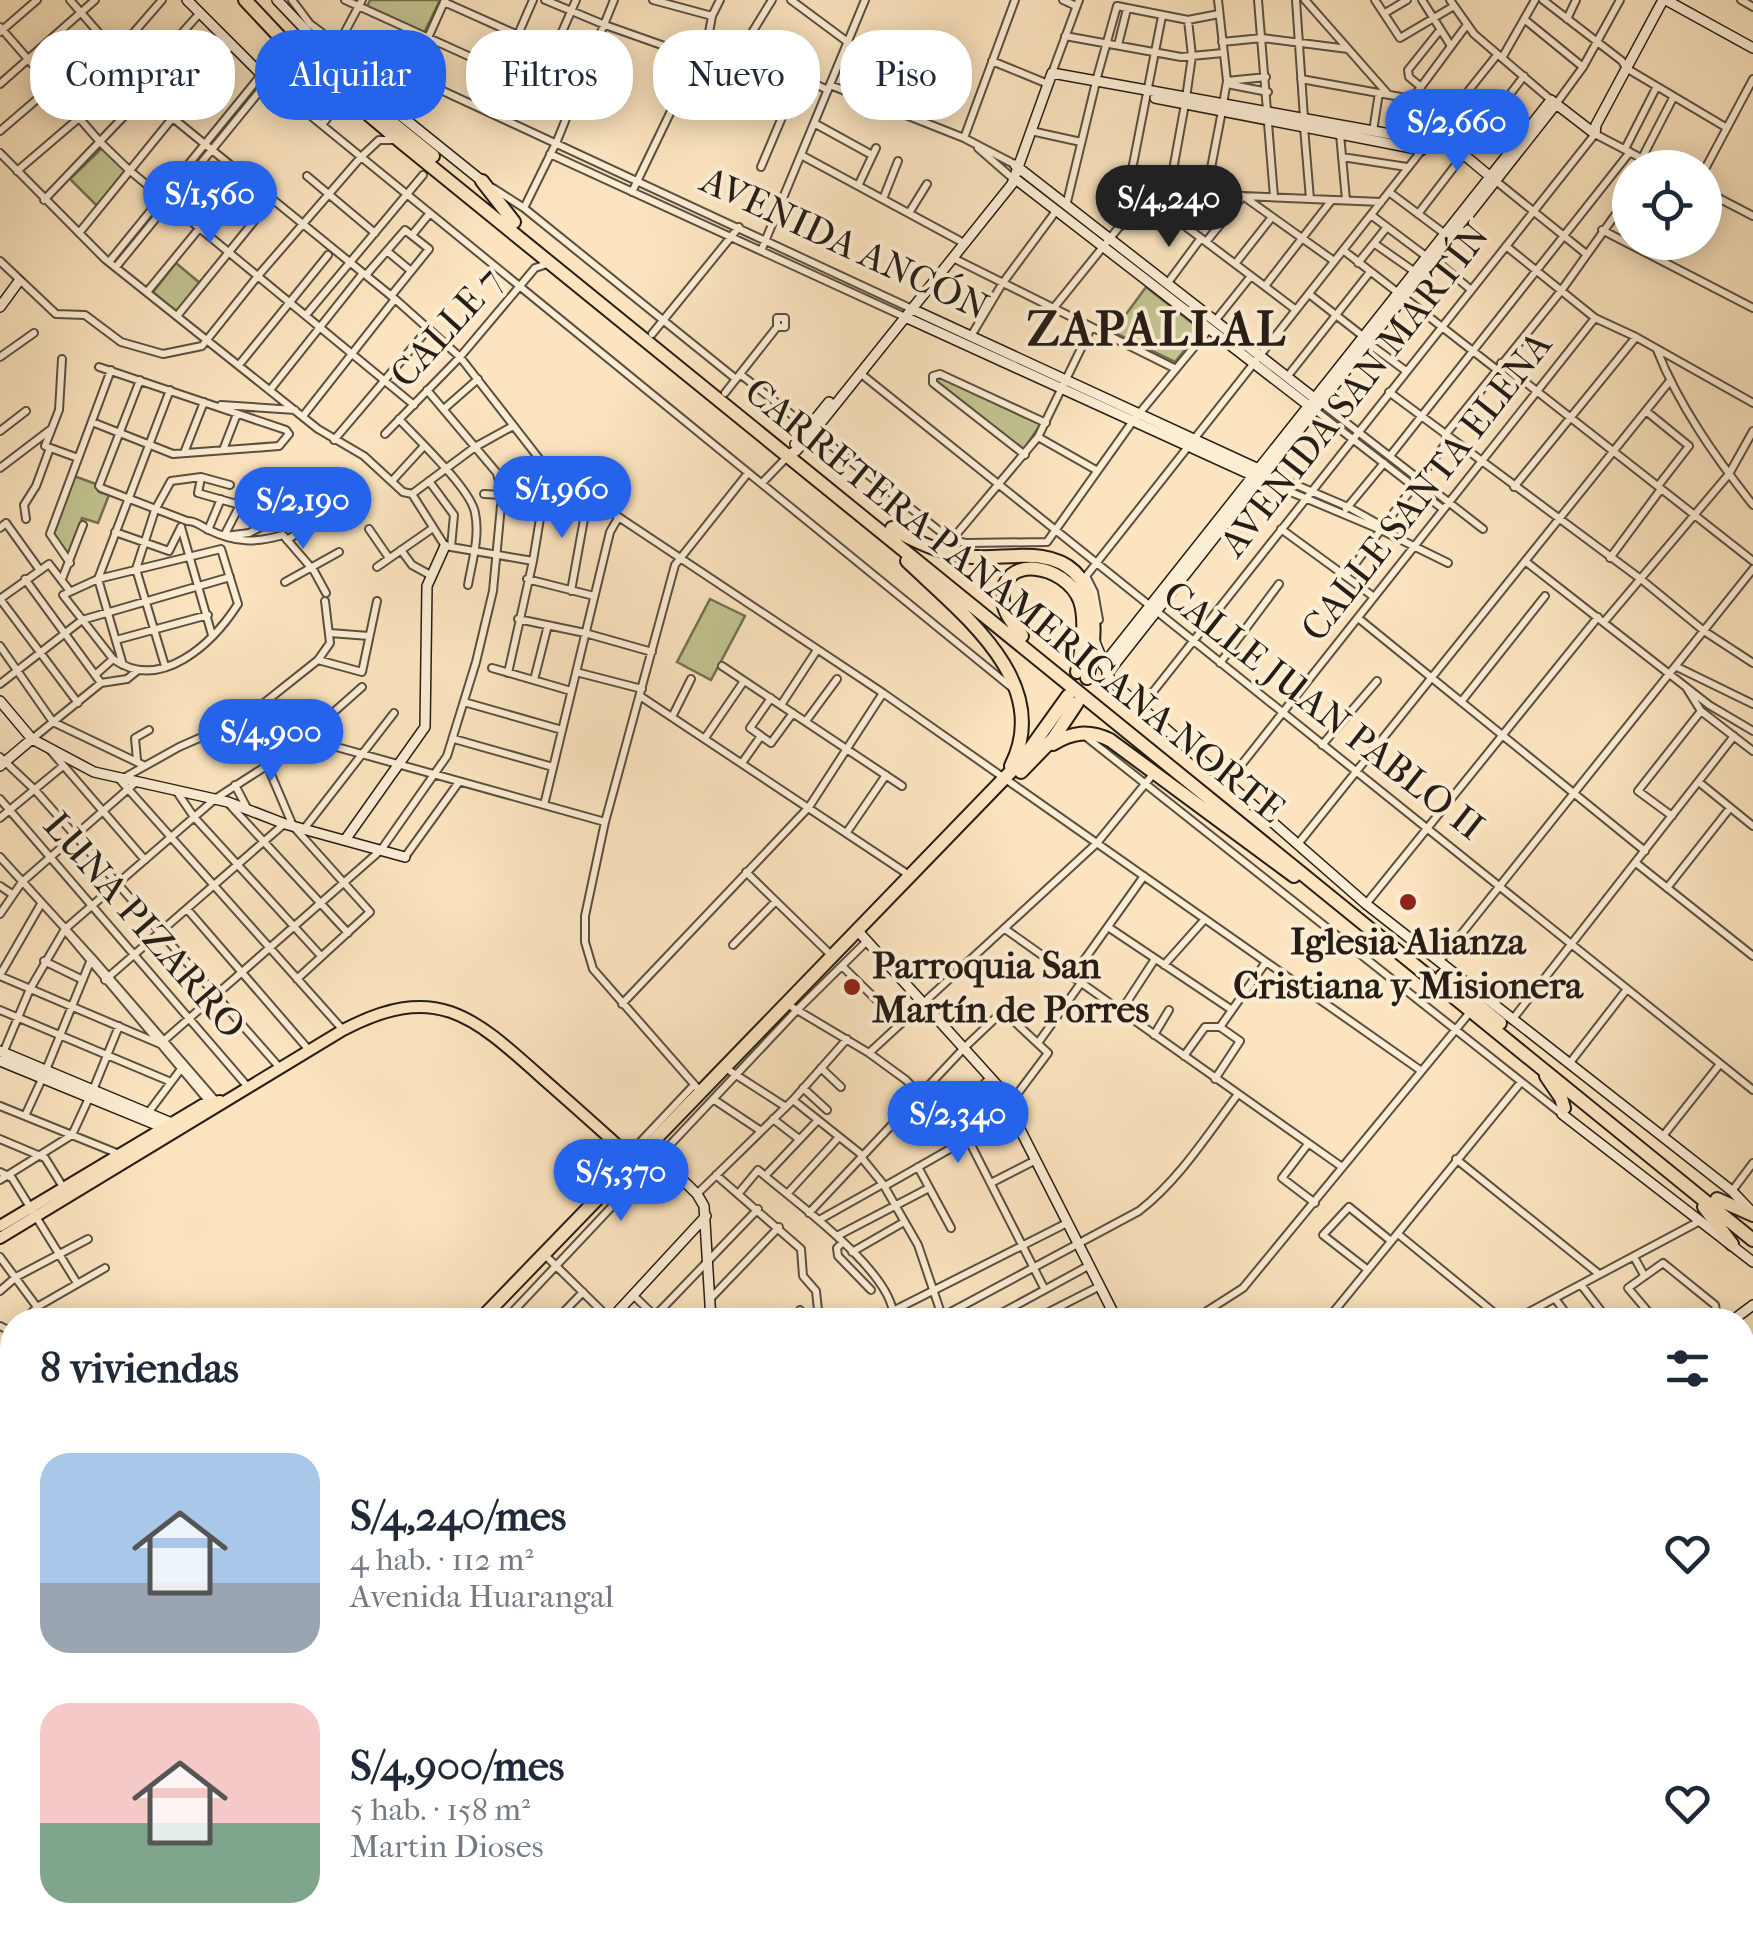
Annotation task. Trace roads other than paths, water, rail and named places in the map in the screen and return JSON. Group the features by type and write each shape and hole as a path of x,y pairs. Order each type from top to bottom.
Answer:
{"highway":[{"name":"CARRETERA PANAMERICANA NORTE","path":"245,0 272,30"},
{"name":"CARRETERA PANAMERICANA NORTE","path":"255,0 282,30"},
{"name":"CARRETERA PANAMERICANA NORTE","path":"380,120 401,142 792,451"},
{"name":"CARRETERA PANAMERICANA NORTE","path":"390,120 1470,1011 1579,1091 1686,1185 1752,1234"},
{"path":"482,181 514,222"},
{"name":"CARRETERA PANAMERICANA NORTE","path":"890,532 1716,1199 1752,1234"},
{"path":"1006,780 1022,735 1018,693 1001,658 892,545 890,532 980,558 1042,557 1084,578 1096,646 1082,675 1082,613 1074,590 1058,575 1031,568 1016,573 1007,583 1003,603 1022,636"},
{"path":"862,935 1006,780 1073,700 1039,754"},
{"path":"503,1308 553,1263 637,1163 656,1154 839,963 910,875 1006,780 1059,740 1092,732 1110,740 1150,778 1354,915"},
{"path":"492,1308 703,1092 839,963"},
{"path":"1536,1062 1561,1098 1563,1111"},
{"path":"1563,1111 1579,1091"},
{"path":"1686,1185 1732,1244"},
{"path":"1716,1199 1753,1214"}],"main road":[{"path":"0,1226 33,1212 342,1030 379,1012 412,1006 465,1016 490,1032 637,1163"},
{"path":"0,1238 63,1187 118,1154 173,1128"}],"street":[{"path":"30,63 1,30 37,0"},
{"path":"70,0 96,30"},
{"path":"0,84 95,0"},
{"path":"135,30 162,0"},
{"path":"187,0 215,30"},
{"path":"278,0 303,30"},
{"name":"AVENIDA ANCÓN","path":"292,0 318,30"},
{"path":"345,0 360,3 412,30"},
{"path":"520,30 533,0"},
{"path":"544,0 653,42"},
{"path":"562,30 576,0"},
{"path":"602,30 614,0"},
{"path":"652,0 712,16"},
{"path":"708,30 719,0"},
{"path":"754,30 772,0"},
{"path":"791,0 840,37"},
{"path":"807,12 812,0"},
{"path":"853,30 865,0"},
{"path":"967,139 1015,0"},
{"path":"762,483 860,373 1014,172 1078,3 1064,0"},
{"path":"1177,220 1203,194 1227,82 1218,0"},
{"path":"1258,0 1274,197"},
{"path":"1296,0 1310,199"},
{"path":"1306,0 1384,94"},
{"path":"1375,0 1400,38 1434,19 1452,2 1466,26 1554,102 1595,134 1628,150 1656,88"},
{"path":"1385,13 1407,0"},
{"path":"1422,0 1451,46"},
{"path":"1084,578 1500,56 1535,0"},
{"path":"1544,0 1622,60 1626,68 1726,128"},
{"path":"1567,19 1576,0"},
{"path":"1105,669 1584,67 1620,0"},
{"path":"1665,0 1687,7 1753,48"},
{"name":"AVENIDA SAN MARTÍN","path":"1141,707 1595,134 1596,125 1665,0"},
{"path":"1741,0 1753,7"},
{"path":"431,30 444,1 507,30"},
{"path":"348,30 360,3"},
{"path":"970,336 1002,284 1061,208 1117,6 1188,20 1220,14"},
{"path":"1118,45 1127,8"},
{"path":"185,30 199,14"},
{"path":"1122,226 1162,16"},
{"path":"1524,19 1584,67"},
{"path":"1169,192 1192,56 1188,20"},
{"path":"1412,99 1466,26"},
{"path":"1421,87 1409,77 1408,70 1440,30"},
{"path":"1065,36 1154,52 1192,56 1223,53"},
{"path":"1222,42 1262,38 1348,48"},
{"path":"235,50 255,69"},
{"path":"992,61 1049,79 1373,132 1425,146"},
{"path":"761,251 840,62"},
{"path":"1418,214 1524,76"},
{"path":"1227,82 1266,77"},
{"path":"812,428 952,258 1014,172 1049,79"},
{"path":"1300,79 1456,107"},
{"path":"1715,150 1753,79"},
{"path":"1227,82 1268,92"},
{"path":"820,84 967,139 1315,404 1390,456 1416,483"},
{"path":"164,201 205,143 255,88"},
{"path":"112,264 212,149 255,90"},
{"path":"1373,132 1384,94"},
{"path":"1646,150 1673,98"},
{"path":"0,131 30,106"},
{"path":"17,171 76,120"},
{"path":"80,120 164,201 414,404"},
{"path":"44,200 121,120"},
{"path":"79,234 170,120"},
{"path":"176,120 393,297 460,357 548,470 882,693 1420,1070"},
{"path":"316,120 1018,693"},
{"path":"322,125 325,120"},
{"path":"408,120 482,181 524,208 662,322 812,428 948,547"},
{"name":"AVENIDA ANCÓN","path":"512,120 740,227 906,312 970,336 1064,384"},
{"path":"524,208 565,120"},
{"path":"632,192 669,120"},
{"path":"761,167 781,120"},
{"path":"814,123 874,151 858,186"},
{"path":"1304,123 1340,134 1425,146 1447,145 1585,253"},
{"path":"1031,132 1081,142"},
{"path":"1340,134 1346,200"},
{"path":"0,260 60,315 85,314 121,342 163,354 195,349 208,341 257,276 360,156 383,138 401,142"},
{"path":"0,153 112,264 334,440 364,456 403,492 412,494 448,547 533,560"},
{"name":"AVENIDA ANCÓN","path":"550,154 1345,511 1448,563"},
{"path":"801,155 960,241"},
{"path":"1342,157 1408,167"},
{"path":"882,199 898,161"},
{"path":"1390,456 1612,171"},
{"path":"147,292 243,175"},
{"path":"306,315 422,175"},
{"path":"307,176 374,233"},
{"path":"1401,295 1445,234 1493,179"},
{"path":"909,213 927,184"},
{"path":"1129,190 1381,202"},
{"path":"1389,192 1445,234"},
{"path":"1142,193 1296,310"},
{"path":"1052,310 1122,226 1142,193"},
{"path":"1243,196 1334,262"},
{"path":"1166,284 1243,196"},
{"path":"176,316 272,199"},
{"path":"1265,286 1332,200"},
{"path":"1722,200 1753,216"},
{"path":"412,235 430,213"},
{"path":"1371,215 1470,289"},
{"path":"1235,264 1272,217"},
{"path":"1346,576 1498,366 1561,291 1612,218"},
{"path":"652,334 740,227"},
{"path":"1358,263 1387,228"},
{"path":"270,390 320,326 405,230 429,248 303,416"},
{"path":"1602,230 1612,235"},
{"path":"1107,244 1166,284 1212,325"},
{"path":"1375,244 1415,272"},
{"path":"1506,246 1594,318 1636,337 1753,403"},
{"path":"1343,250 1472,351 1537,391 1753,561"},
{"path":"387,251 411,271"},
{"path":"238,365 328,255"},
{"path":"952,258 1176,369"},
{"path":"1661,260 1753,308"},
{"name":"CALLE 7","path":"385,434 460,357 535,268 551,262"},
{"path":"1288,377 1370,272"},
{"path":"948,547 966,543 1047,542 1136,417 1251,276"},
{"path":"1,302 20,281"},
{"path":"1309,294 1406,370"},
{"name":"CALLE SANTA ELENA","path":"1227,783 1594,318"},
{"path":"334,440 428,328"},
{"path":"725,393 777,328"},
{"path":"948,547 1038,436 1090,328"},
{"path":"0,357 34,333"},
{"path":"1514,487 1636,337"},
{"path":"1657,349 1670,382 1728,474 1753,505"},
{"path":"62,359 59,410 45,446 78,458"},
{"path":"1257,360 1288,377 1384,464 1484,530"},
{"path":"92,422 173,454 279,446 289,434 99,366"},
{"path":"70,563 50,534 111,370"},
{"name":"CALLE JUAN PABLO II","path":"860,373 1752,1086"},
{"path":"1025,455 933,383 932,376 940,374 1046,423"},
{"path":"445,408 478,379"},
{"path":"120,780 140,763 245,718 318,660 326,651 330,633 326,597 311,568 283,535 248,542 224,536 195,521 184,524 99,486 140,380"},
{"path":"1298,844 1670,382"},
{"path":"124,666 98,579 170,390"},
{"path":"162,1042 381,850 435,775 454,738 493,591 502,495 497,473 428,390"},
{"path":"1389,392 1704,630 1753,662"},
{"path":"207,404 295,410"},
{"path":"184,454 207,404"},
{"path":"0,431 26,411"},
{"path":"1610,558 1689,446 1646,411"},
{"path":"223,450 236,414"},
{"path":"399,420 474,506 474,550 468,585"},
{"path":"412,494 475,447 513,426"},
{"path":"0,468 52,429"},
{"path":"1366,904 1601,620 1642,580 1728,474 1753,431"},
{"path":"1038,436 1096,470"},
{"path":"392,482 424,446"},
{"path":"26,519 24,505 36,486 50,448"},
{"path":"0,452 8,462"},
{"path":"1345,511 1384,464"},
{"path":"508,673 548,470"},
{"path":"748,472 678,558 605,822 584,928 594,969 622,1004 703,1092 761,1130"},
{"path":"201,478 198,493 240,505 224,536"},
{"path":"165,666 136,569 155,510 171,482 201,478 230,485"},
{"path":"346,840 423,732 426,720 428,586 448,547 454,515 429,481"},
{"path":"484,494 502,495 542,508"},
{"path":"572,591 588,497"},
{"path":"208,530 221,499"},
{"path":"544,805 610,532 618,518"},
{"path":"62,580 83,524"},
{"path":"166,562 184,524"},
{"path":"184,524 212,635"},
{"path":"287,540 310,525"},
{"path":"3,526 38,569"},
{"path":"224,536 248,533 261,526"},
{"path":"377,567 433,528"},
{"path":"1282,529 1374,597"},
{"path":"369,530 389,558"},
{"path":"114,532 169,551"},
{"path":"138,671 113,659 63,595 98,579 221,549 238,604 222,629 195,655 138,671 126,679 101,683 1,762 35,790 280,1068"},
{"path":"400,550 412,564 432,576"},
{"path":"285,582 339,552"},
{"path":"1524,561 1670,675 1753,731"},
{"path":"69,590 49,564 0,599 78,703"},
{"path":"1438,962 1753,569"},
{"path":"0,684 82,620 230,577"},
{"path":"527,579 594,596"},
{"path":"25,580 101,683"},
{"path":"1220,663 1279,584"},
{"path":"1461,702 1545,596"},
{"path":"318,660 362,672 377,601"},
{"path":"116,640 208,615"},
{"path":"1358,618 1645,851"},
{"path":"518,619 586,632 652,652"},
{"path":"534,680 548,625"},
{"path":"330,633 369,636"},
{"path":"0,646 52,722 140,763"},
{"path":"1096,646 1105,669 1141,707 1366,904 1732,1190 1753,1214"},
{"path":"781,705 817,650"},
{"path":"95,675 113,659"},
{"path":"722,666 902,786"},
{"path":"1676,667 1753,704"},
{"path":"492,668 571,691"},
{"path":"576,672 641,692 672,717 910,875"},
{"path":"806,722 837,679"},
{"path":"672,717 691,680"},
{"path":"704,738 744,681"},
{"path":"1322,745 1377,681"},
{"path":"1685,686 1702,711 1753,751"},
{"path":"173,1128 1,1056 30,988 64,929 215,799 308,740 362,687"},
{"path":"622,1004 809,807 882,693"},
{"path":"770,698 750,728 771,744 793,713"},
{"path":"0,701 32,739 94,772 132,786 228,802 294,826 406,857 459,782"},
{"path":"464,702 562,730"},
{"path":"1672,816 1638,791 1702,711"},
{"path":"107,979 264,842 294,826 364,755 394,713"},
{"path":"140,763 135,738 149,730"},
{"path":"742,762 761,736"},
{"path":"1512,1021 1734,736"},
{"path":"454,738 553,767"},
{"path":"308,740 605,822"},
{"path":"50,750 145,860"},
{"path":"267,765 294,826 370,912 297,978"},
{"path":"0,818 63,766"},
{"path":"847,832 886,776"},
{"path":"869,1053 1097,843 1150,778 1522,1082 1753,1262"},
{"path":"1700,783 1753,826"},
{"path":"235,785 247,810"},
{"path":"0,914 22,882 132,786"},
{"path":"132,786 171,837 342,1030"},
{"path":"176,791 194,817 322,956"},
{"name":"LUNA PIZARRO","path":"0,800 248,1087"},
{"path":"228,802 348,932"},
{"path":"1667,888 1730,808"},
{"path":"0,857 217,1104"},
{"path":"1636,862 1753,956"},
{"path":"746,872 900,1024"},
{"path":"1072,976 1144,876"},
{"path":"0,886 12,894"},
{"path":"733,944 775,902"},
{"path":"41,904 0,975 162,1042 182,1070 217,1104"},
{"path":"187,909 310,1050"},
{"path":"1164,965 1205,919"},
{"path":"1108,927 1232,1010"},
{"path":"64,929 107,979"},
{"path":"1005,929 1342,1167"},
{"path":"862,935 991,1077 1111,1308"},
{"path":"1120,1011 1155,960"},
{"path":"44,961 83,980"},
{"path":"26,1116 90,962"},
{"path":"1220,1028 1266,962"},
{"path":"1038,1043 1081,983"},
{"path":"1568,1065 1627,989"},
{"path":"794,1009 869,1053 968,1139 1044,1288"},
{"path":"0,1010 171,1082"},
{"path":"1154,1034 1169,1010"},
{"path":"809,1214 1003,1011 1048,1053 1011,1109 968,1139 818,1220"},
{"path":"1212,1308 1243,1288 1470,1011"},
{"path":"2,1176 72,1135 118,1026"},
{"path":"1184,1056 1204,1028 1220,1028 1240,1041 1216,1080"},
{"path":"697,1194 793,1100 846,1039"},
{"path":"1663,1136 1720,1064"},
{"path":"821,1068 842,1087"},
{"path":"148,1113 182,1070"},
{"path":"710,1308 706,1216 697,1194 656,1154 703,1092 733,1073 786,1107"},
{"path":"946,1121 991,1077"},
{"path":"1337,1308 1522,1082"},
{"path":"803,1088 826,1110"},
{"path":"91,1094 148,1113 173,1128"},
{"path":"960,1308 1126,1219 1155,1198 1238,1094"},
{"path":"793,1100 862,1156 884,1185 918,1244 939,1308"},
{"path":"0,1106 118,1154"},
{"path":"773,1119 798,1140"},
{"path":"765,1176 818,1120"},
{"path":"787,1194 840,1137"},
{"path":"0,1139 45,1158 63,1187"},
{"path":"1308,1144 1282,1178 1315,1203"},
{"path":"1456,1159 1600,1274"},
{"path":"991,1184 1036,1160"},
{"path":"1732,1190 1753,1162"},
{"path":"918,1167 951,1228"},
{"path":"739,1194 758,1170 840,1239 880,1283 894,1308"},
{"path":"2,1176 12,1178 77,1283"},
{"path":"716,1176 802,1249 803,1276 816,1291 817,1308"},
{"path":"871,1290 838,1256 840,1239 894,1204 929,1188"},
{"path":"1368,1270 1323,1235 1349,1206 1391,1241"},
{"path":"666,1308 758,1208"},
{"path":"621,1308 706,1216"},
{"path":"852,1252 904,1222"},
{"path":"1539,1308 1698,1222"},
{"path":"899,1308 1068,1223"},
{"path":"710,1299 779,1226"},
{"path":"1398,1234 1487,1308"},
{"path":"1744,1254 1752,1234"},
{"path":"0,1291 16,1278 88,1239"},
{"path":"0,1257 38,1307 105,1268"},
{"path":"1634,1257 1644,1275"},
{"path":"516,1308 553,1263 598,1308"},
{"path":"1644,1308 1628,1291 1644,1275 1666,1264 1716,1308"},
{"path":"1009,1308 1090,1266"},
{"path":"1058,1308 1100,1286"},
{"path":"1582,1286 1599,1308"},
{"path":"568,1308 583,1292"},
{"path":"633,1295 647,1308"},
{"path":"1556,1300 1562,1308"}],"place":[{"name":"Iglesia Alianza Cristiana y Misionera","path":"1408,902"},
{"name":"Parroquia San Martín de Porres","path":"852,987"}],"district":[{"name":"ZAPALLAL","path":"1157,328"}]}
